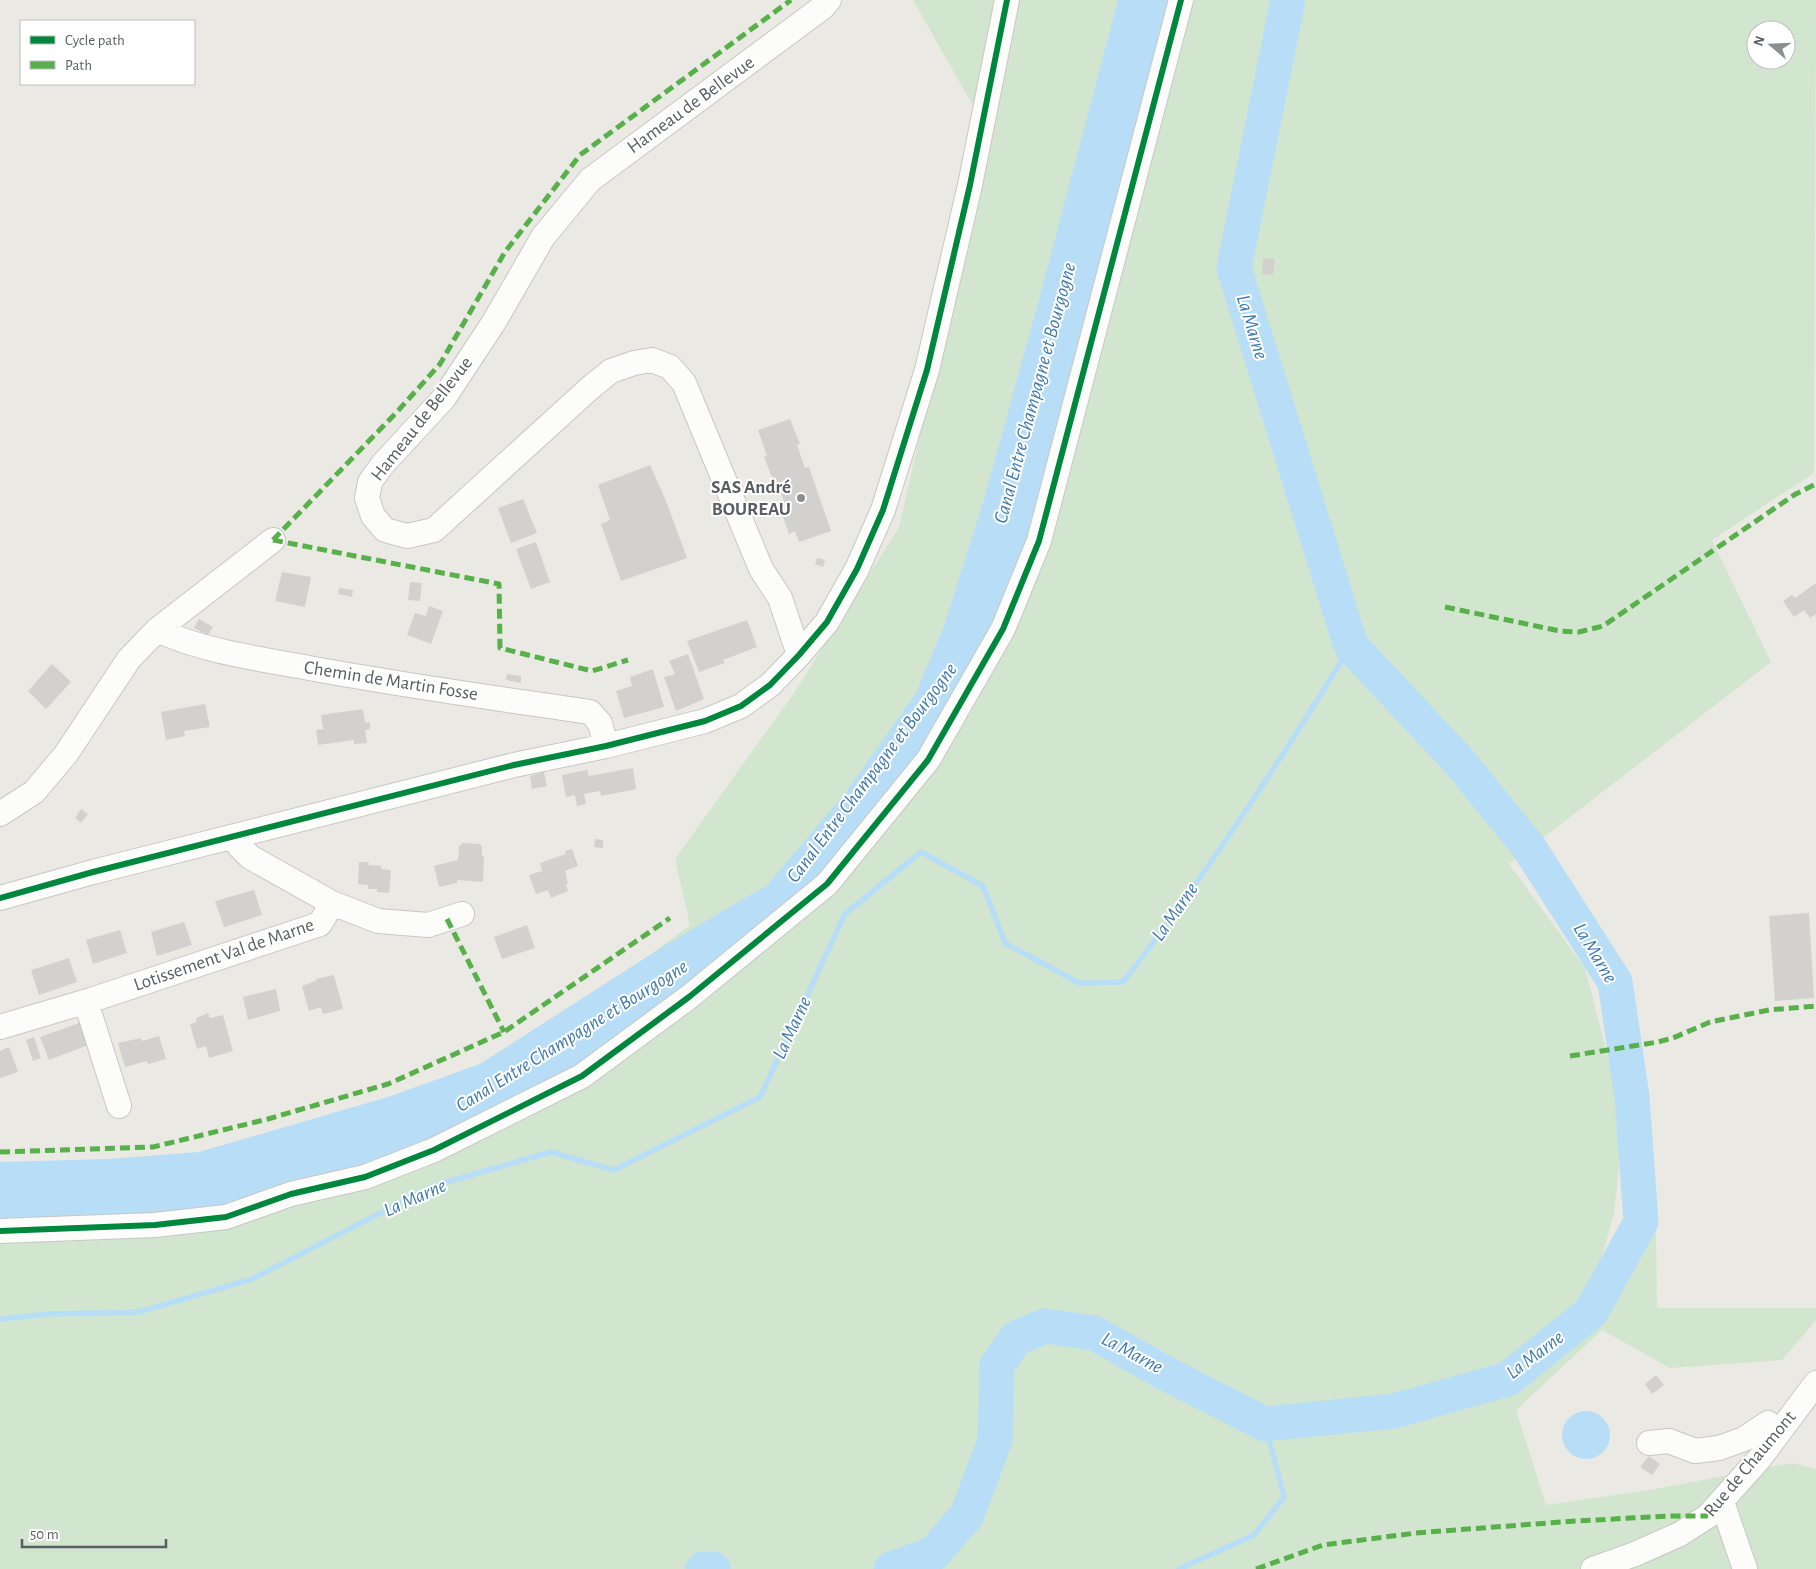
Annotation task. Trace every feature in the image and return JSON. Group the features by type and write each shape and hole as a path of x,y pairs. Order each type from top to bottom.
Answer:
{"street":[{"name":"Hameau de Bellevue","path":"799,656 780,598 761,569 684,383 670,367 652,360 634,363 611,371 434,530 407,536 386,530 373,516 368,498 370,482 382,464 444,398 494,322 543,237 590,180 823,7 829,0"},
{"path":"0,898 93,872 514,765 606,746 705,721 741,706 770,685 799,656 827,622 853,576 883,510 927,370 970,185 1007,0"},
{"path":"0,1232 156,1225 226,1217 291,1194 365,1177 434,1150 582,1076 689,996 827,884 928,760 1004,629 1039,541 1181,0"},
{"path":"0,814 34,792 66,754 129,660 157,630 274,540"},
{"name":"Chemin de Martin Fosse","path":"157,630 180,641 244,656 399,684 590,712 600,723 606,746"},
{"path":"236,836 239,846 250,857 332,903"},
{"name":"Lotissement Val de Marne","path":"0,1027 88,1001 320,924 332,903 378,921 420,925 428,925 462,914"},
{"path":"88,1001 118,1106"},
{"name":"Rue de Chaumont","path":"1593,1569 1635,1554 1680,1534 1708,1516 1760,1458 1816,1383"},
{"path":"1649,1443 1669,1441 1695,1451 1719,1448 1744,1439 1768,1423 1780,1431"},
{"path":"1722,1502 1745,1569"}],"green space":[{"path":"913,0 1816,0 1814,473 1712,540 1771,662 1509,864 1585,968 1624,1120 1614,1213 1599,1267 1656,1233 1657,1308 1816,1308 1816,1320 1782,1360 1670,1368 1602,1330 1516,1410 1546,1505 1650,1490 1792,1463 1816,1469 1816,1569 0,1569 0,1213 399,1107 564,1019 690,925 675,859 794,693 899,527 989,134"}],"water":[{"name":"Canal Entre Champagne et Bourgogne","path":"1118,0 1174,0 1017,589 960,699 841,858 619,1041 535,1094 376,1165 250,1199 182,1214 0,1219 0,1162 108,1159 199,1152 388,1097 480,1064 667,944 767,885 846,792 916,693 944,626 985,496"},
{"path":"1581,1411 1591,1411 1600,1415 1606,1421 1609,1426 1609,1444 1600,1455 1591,1459 1581,1459 1572,1455 1566,1449 1562,1440 1562,1430 1566,1421 1572,1415"}],"building":[{"path":"1263,258 1275,259 1273,275 1262,274"},
{"name":"SAS André BOUREAU","path":"790,419 800,444 797,445 805,468 809,467 831,531 799,542 795,531 789,534 783,517 789,515 776,479 773,480 764,457 767,456 758,430"},
{"path":"650,465 666,501 687,558 621,581 601,524 610,520 598,485"},
{"path":"523,499 537,533 511,543 498,508"},
{"path":"536,542 550,582 531,589 516,549"},
{"path":"817,558 825,560 823,567 815,564"},
{"path":"282,572 311,577 305,607 275,601"},
{"path":"410,582 422,583 420,601 408,600"},
{"path":"1816,583 1816,614 1810,618 1804,610 1794,617 1783,601 1792,595 1795,598"},
{"path":"339,588 353,590 352,597 338,594"},
{"path":"429,606 443,611 431,644 407,635 415,613 426,616"},
{"path":"199,619 213,627 208,635 194,628"},
{"path":"747,620 757,647 723,660 725,663 699,672 687,641"},
{"path":"688,654 704,699 676,711 664,677 675,674 669,661"},
{"path":"52,664 71,682 46,709 28,691"},
{"path":"653,669 664,707 624,718 616,691 632,686 630,677"},
{"path":"507,674 521,676 521,683 506,680"},
{"path":"205,704 210,727 184,731 185,736 166,740 161,712"},
{"path":"363,709 365,723 370,722 370,729 365,730 367,743 354,744 354,740 318,745 316,730 323,729 321,715"},
{"path":"633,768 636,789 601,796 600,791 584,794 586,804 577,806 575,795 566,797 562,775 587,770 589,776"},
{"path":"544,772 547,786 532,789 530,776"},
{"path":"81,809 88,814 81,823 75,818"},
{"path":"595,839 603,840 603,848 594,847"},
{"path":"463,843 480,844 482,847 482,856 484,856 483,882 457,880 457,883 439,887 434,866 458,860 459,846"},
{"path":"572,849 578,866 565,871 568,891 551,898 548,890 536,894 529,875 542,871 540,863 566,854 565,851"},
{"path":"359,862 369,862 368,865 382,866 381,869 391,870 389,893 377,892 377,889 368,889 368,885 358,884"},
{"path":"254,890 262,915 224,927 215,901"},
{"path":"1809,913 1814,998 1775,1001 1769,916"},
{"path":"184,922 192,945 157,956 151,932"},
{"path":"527,925 535,948 502,959 494,937"},
{"path":"120,930 127,953 93,964 86,940"},
{"path":"69,958 77,982 39,995 31,970"},
{"path":"334,975 343,1009 323,1014 321,1007 309,1011 302,986 316,981 316,979"},
{"path":"276,989 280,1011 248,1020 243,997"},
{"path":"208,1013 210,1018 223,1015 233,1051 209,1058 206,1046 197,1049 190,1024 197,1022 196,1018"},
{"path":"82,1022 91,1044 49,1060 40,1037"},
{"path":"159,1036 166,1059 148,1064 147,1061 125,1067 118,1043 141,1038 142,1041"},
{"path":"34,1037 41,1058 33,1061 26,1040"},
{"path":"9,1047 18,1072 0,1078 0,1051"},
{"path":"1656,1375 1664,1385 1652,1394 1645,1384"},
{"path":"1649,1456 1660,1464 1652,1475 1640,1467"}],"waterway":[{"name":"La Marne","path":"891,1569 933,1554 967,1515 995,1440 997,1365 1016,1338 1045,1326 1094,1333 1165,1373 1265,1424 1394,1411 1508,1379 1591,1312 1641,1222 1632,1097 1615,982 1528,846 1457,759 1351,646 1234,268 1288,0"},
{"name":"La Marne","path":"0,1319 48,1314 139,1312 252,1279 433,1186 551,1152 614,1170 760,1097 845,914 921,852 983,886 1005,943 1079,983 1123,982 1184,901 1242,817 1351,646"},
{"path":"1179,1569 1254,1535 1284,1497 1265,1424"},
{"name":"La Marne","path":"703,1569 713,1569"}],"marked path":[{"path":"273,540 396,413 440,364 505,252 580,155 791,0"},
{"path":"1445,607 1560,631 1579,632 1603,626 1794,495 1816,484"},
{"path":"273,540 499,584 500,648 592,671 628,660"},
{"path":"0,1152 153,1147 268,1119 388,1084 504,1032 670,918"},
{"path":"447,919 504,1032"},
{"path":"1570,1056 1658,1042 1673,1038 1710,1022 1769,1010 1816,1006"},
{"path":"1256,1569 1323,1545 1416,1533 1575,1521 1708,1516"}],"cycle path":[{"path":"0,898 93,872 514,765 606,746 705,721 741,706 770,685 827,622 857,569 883,510 927,370 970,185 1007,0"},
{"path":"0,1231 155,1225 226,1217 291,1194 365,1177 434,1150 582,1076 689,997 827,884 928,760 1003,629 1039,541 1181,0"}],"place":[{"name":"SAS André BOUREAU","path":"801,498"}]}
